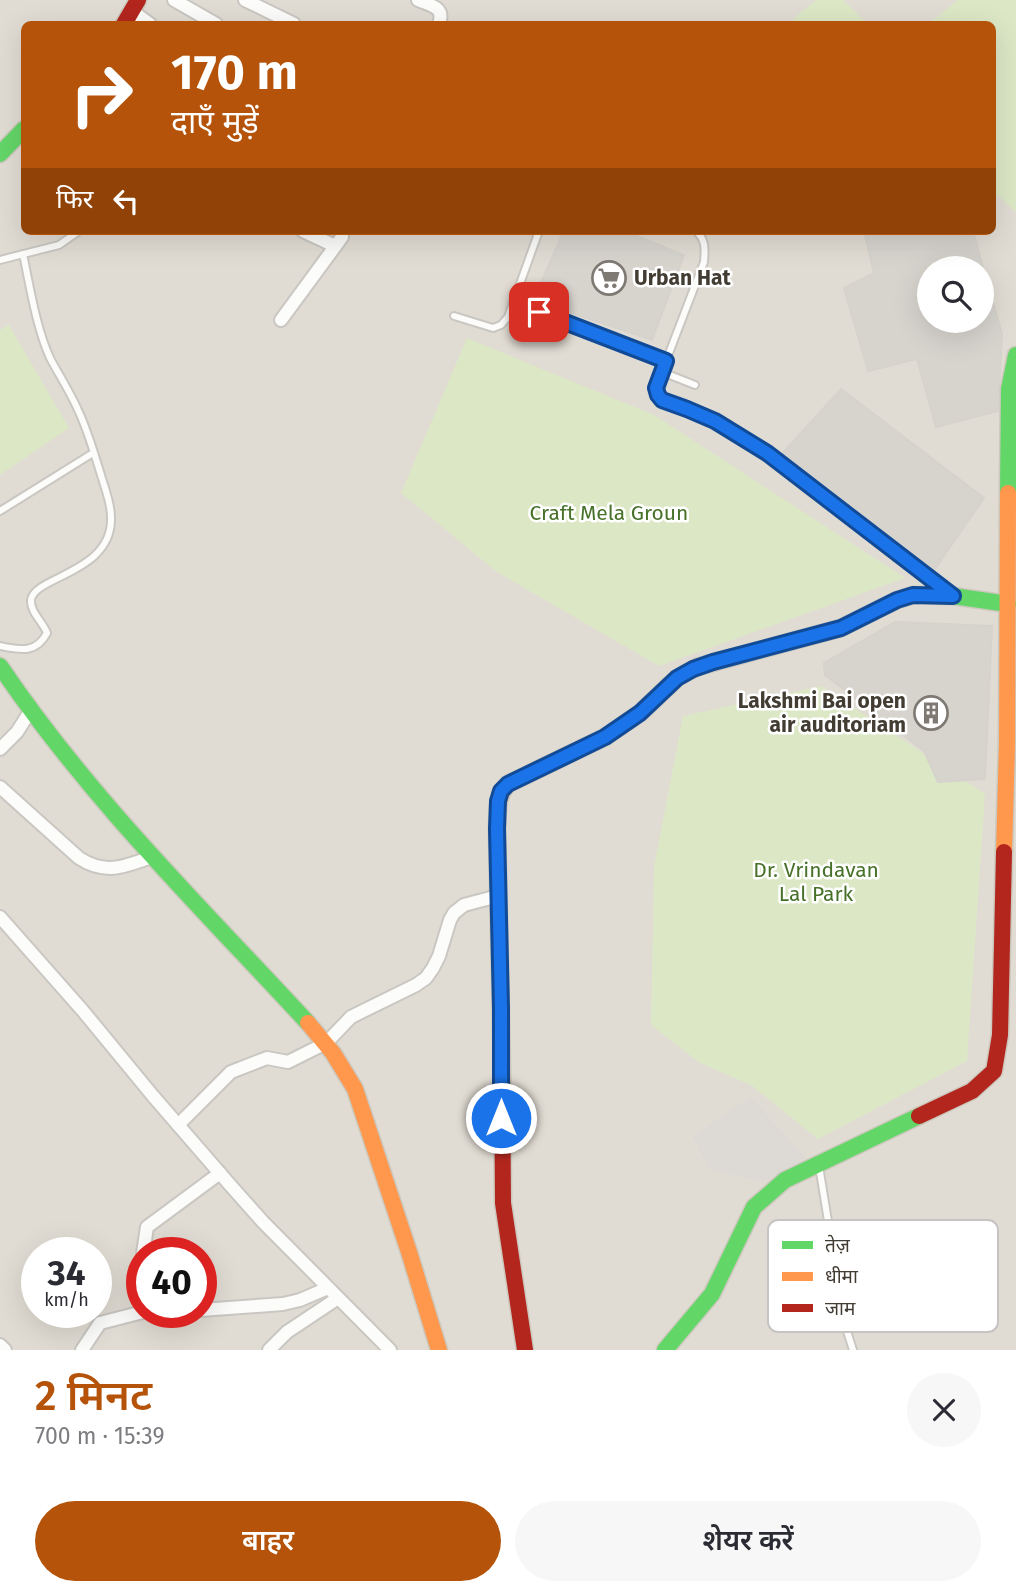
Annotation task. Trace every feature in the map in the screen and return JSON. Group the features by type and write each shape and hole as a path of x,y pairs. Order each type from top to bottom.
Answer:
{"street":[{"path":"174,0 211,21"},
{"path":"245,0 288,21"},
{"path":"418,0 438,9 442,17 440,21"},
{"path":"0,154 21,135"},
{"path":"312,235 335,246"},
{"path":"281,320 342,235"},
{"path":"665,1350 712,1294 754,1207 785,1180 972,1091 994,1071 1000,1035 1010,855 1007,744 1012,416 1009,389 1016,355"},
{"path":"525,1350 503,1203 497,829 501,791 508,784 605,737 640,713 677,678 693,669 841,628 897,600 913,595 953,596 1008,604"},
{"path":"0,666 80,773 151,857 326,1043 346,1069 355,1089 439,1350"},
{"path":"0,749 17,732 31,710"},
{"path":"0,787 90,866 103,869 124,867 151,857"},
{"path":"178,1125 231,1072 267,1058 288,1062 326,1043 351,1017 426,978 439,956 454,913 464,905 498,897"},
{"path":"0,917 263,1222 390,1350"},
{"path":"146,1237 148,1227 220,1174"},
{"path":"217,1309 283,1304 328,1288"},
{"path":"269,1350 287,1332 338,1298"},
{"path":"82,1350 100,1323 126,1316"},
{"path":"0,1345 5,1350"}],"lane":[{"path":"0,260 59,245 73,235"},
{"path":"454,316 493,328 500,325 508,317 538,235"},
{"path":"701,235 705,248 704,262 656,388 658,395 662,400 715,421 767,453 953,596"},
{"path":"0,646 20,650 34,648 42,642 47,633 30,603 33,595 40,588 89,561 101,549 112,518 110,504 78,410 42,337 23,254"},
{"path":"513,302 666,361"},
{"path":"662,372 695,385"},
{"path":"0,511 93,453"},
{"path":"818,1164 827,1220"},
{"path":"847,1332 853,1350"}],"shaded area":[{"path":"0,0 1016,0 1016,1350 0,1350"},
{"path":"751,1097 806,1158 763,1182 710,1170 692,1136"}],"green space":[{"path":"816,0 843,0 865,21 794,21"},
{"path":"958,0 1016,0 1016,212 996,194 996,21 932,21"},
{"path":"9,325 69,428 0,475 0,330"},
{"name":"Craft Mela Groun","path":"467,338 654,415 905,578 659,666 497,572 401,493"},
{"name":"Dr. Vrindavan Lal Park","path":"821,686 985,794 967,1061 818,1139 751,1085 700,1063 651,1025 654,867 683,716"}],"building":[{"name":"Urban Hat","path":"562,235 634,235 684,255 652,340 533,300"},
{"path":"865,235 974,235 980,256 917,256 917,333 994,333 994,306 1002,334 998,411 936,427 917,359 868,371 844,288 874,273"},
{"path":"841,389 984,498 932,573 781,455"},
{"name":"Lakshmi Bai open air auditoriam","path":"895,622 992,626 985,779 938,782 924,751 825,675 824,663"}],"traffic: fast":[{"path":"0,154 21,132"},
{"path":"1008,493 1009,389 1016,355"},
{"path":"697,667 841,628 897,600 913,595 953,596 1008,604"},
{"path":"0,666 35,715 109,807 308,1023"},
{"path":"665,1350 712,1294 754,1207 785,1180 919,1116"}],"traffic: slow":[{"path":"1004,852 1008,493"},
{"path":"502,1069 497,829 501,794 508,784 605,737 640,713 677,678 697,667"},
{"path":"308,1023 333,1053 355,1089 439,1350"}],"traffic: jam":[{"path":"126,21 138,0"},
{"path":"919,1116 972,1091 994,1071 1000,1035 1004,852"},
{"path":"502,1069 503,1203 525,1350"}],"place":[{"name":"Urban Hat","path":"609,278"},
{"name":"Lakshmi Bai open air auditoriam","path":"931,713"}],"route":[{"path":"501,1118 497,829 501,791 523,776 605,737 640,713 677,678 693,669 841,628 897,600 913,595 953,596 767,453 715,421 662,400 656,388 666,361 539,312"}]}
